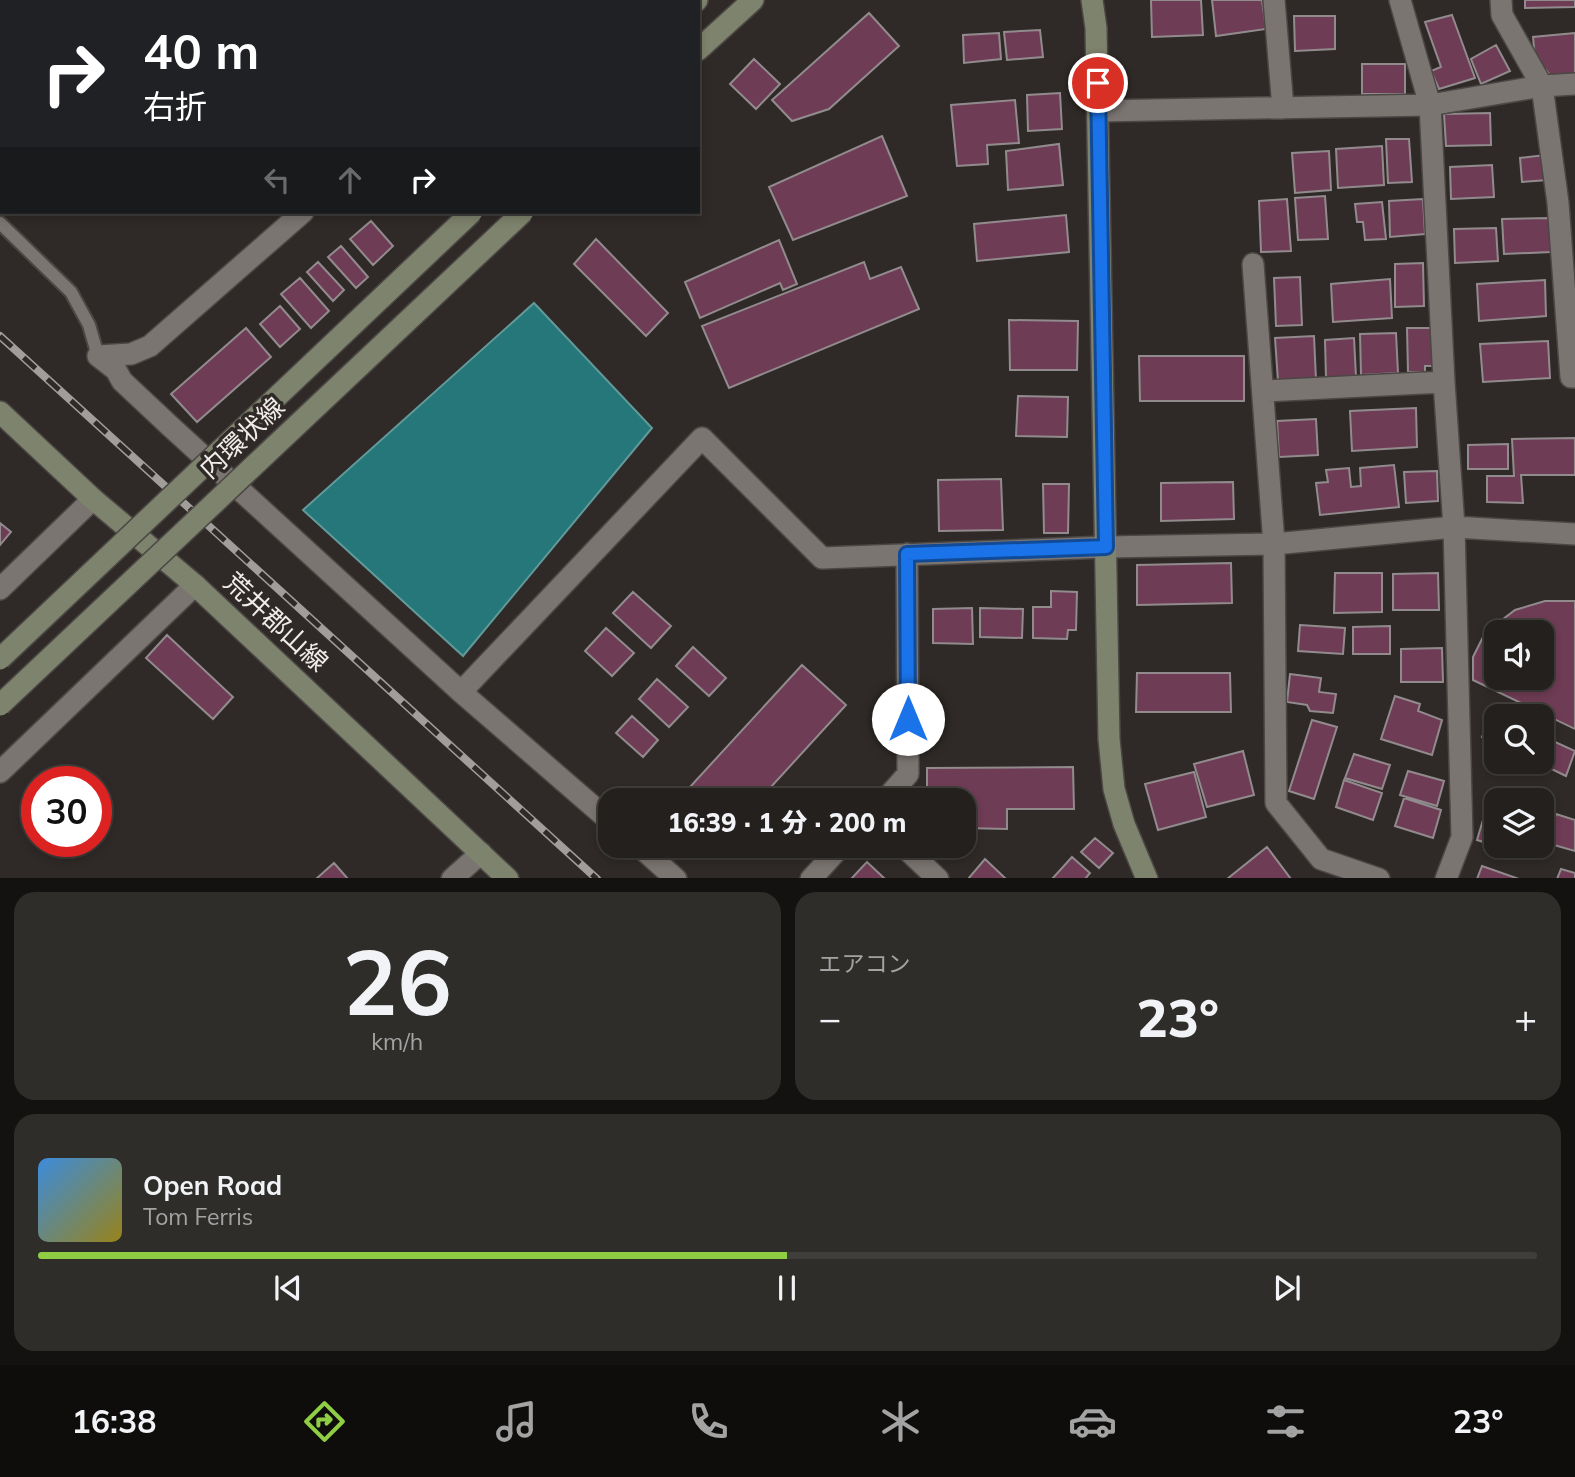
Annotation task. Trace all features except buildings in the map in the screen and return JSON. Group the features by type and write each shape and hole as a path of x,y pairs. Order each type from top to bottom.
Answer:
{"street":[{"path":"700,48 752,0"},
{"path":"1092,0 1096,27 1098,111 1109,739 1114,789 1124,824 1147,878"},
{"path":"1274,0 1283,108"},
{"path":"1400,0 1430,105 1454,527 1462,837 1446,878"},
{"path":"1501,0 1502,15 1542,86 1558,203 1571,377 1575,377"},
{"path":"1098,111 1430,105 1542,86 1575,84"},
{"path":"98,356 131,354 150,346 296,214"},
{"path":"0,659 470,214"},
{"name":"内環状線","path":"0,705 521,214"},
{"path":"1253,264 1274,544 1276,803 1321,859 1379,878"},
{"path":"98,356 116,370 122,381 170,426 461,692 598,811"},
{"path":"1264,391 1444,382"},
{"name":"荒井郡山線","path":"0,412 93,499 195,585 508,878"},
{"path":"461,692 702,439 822,558 1106,547 1274,544 1454,527 1575,534"},
{"path":"0,589 93,499"},
{"path":"896,788 908,774 907,554"},
{"path":"0,772 195,585"},
{"path":"452,878 481,853"},
{"path":"653,858 676,878"},
{"path":"811,878 830,858"},
{"path":"916,858 938,878"}],"lane":[{"path":"0,223 72,292 89,325 98,356"}],"water":[{"path":"534,303 652,428 463,656 303,510"}],"railway":[{"path":"0,336 596,878"}],"route":[{"path":"908,719 907,554 1106,547 1098,83"}]}
